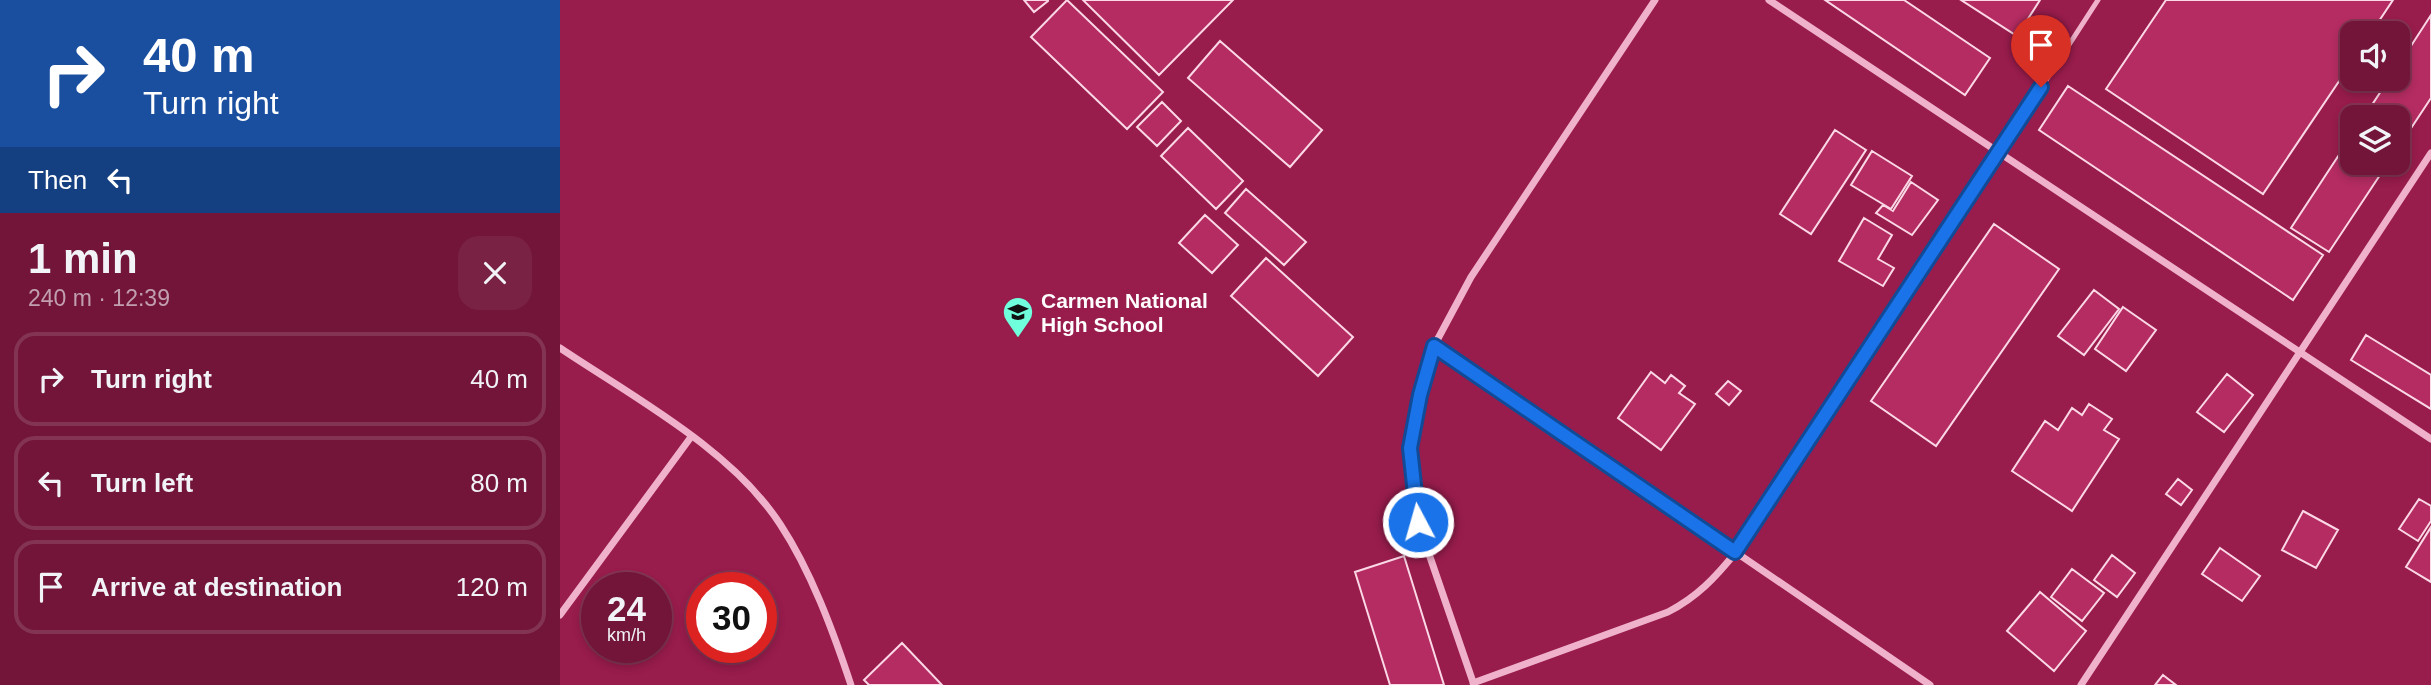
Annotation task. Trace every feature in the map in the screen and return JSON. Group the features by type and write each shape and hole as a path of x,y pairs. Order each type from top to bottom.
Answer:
{"street":[{"path":"1655,0 1471,277 1434,346 1420,395 1410,448 1418,522 1473,684 1668,612 1692,600 1715,579 1999,153"},
{"path":"1769,0 2431,439"},
{"path":"2081,685 2431,153"},
{"path":"1434,346 1930,685"},
{"path":"560,348 691,437 748,485 779,522 800,557 851,685"},
{"path":"560,615 691,437"}],"lane":[{"path":"1999,153 2098,0"}],"building":[{"path":"1024,0 1048,0 1048,1 1034,12"},
{"path":"1067,0 1163,92 1127,129 1031,37"},
{"path":"1083,0 1233,0 1159,75"},
{"path":"1825,0 1904,0 1990,58 1965,95"},
{"path":"1961,0 2040,0 2017,36"},
{"path":"2166,0 2393,0 2379,21 2340,21 2340,80 2263,194 2106,89"},
{"path":"2431,15 2431,98 2410,130 2410,105 2372,105 2381,91 2410,91 2410,47"},
{"path":"1220,41 1322,130 1290,167 1188,78"},
{"path":"2068,86 2323,255 2293,300 2039,130"},
{"path":"1162,102 1181,121 1157,146 1137,127"},
{"path":"1188,128 1243,181 1216,209 1161,156"},
{"path":"1835,130 1866,150 1811,234 1780,214"},
{"path":"1872,151 1912,176 1891,209 1851,185"},
{"path":"2340,153 2340,175 2380,175 2329,252 2291,228"},
{"path":"1911,182 1938,200 1912,235 1876,213 1883,205 1893,211"},
{"path":"1246,189 1306,242 1284,265 1225,213"},
{"path":"1205,215 1238,245 1212,273 1179,243"},
{"path":"1864,218 1892,235 1878,259 1894,268 1883,286 1839,261"},
{"path":"1994,224 2059,269 1936,446 1871,401"},
{"path":"1266,258 1353,337 1318,376 1231,296"},
{"path":"2094,290 2119,309 2084,355 2058,336"},
{"path":"2123,307 2156,330 2126,371 2095,349"},
{"path":"2366,335 2431,375 2431,409 2351,360"},
{"path":"1651,372 1665,383 1671,375 1685,386 1679,393 1695,404 1661,450 1618,418"},
{"path":"2227,374 2253,395 2224,432 2197,412"},
{"path":"1728,381 1741,391 1729,405 1716,394"},
{"path":"2089,404 2112,419 2104,430 2119,439 2072,511 2012,471 2045,421 2058,430 2072,408 2082,415"},
{"path":"2178,479 2192,490 2181,505 2166,494"},
{"path":"2419,499 2431,506 2431,521 2418,541 2399,529"},
{"path":"2303,511 2338,530 2316,568 2282,550"},
{"path":"2431,527 2431,582 2406,567"},
{"path":"2220,548 2260,576 2242,601 2202,574"},
{"path":"2112,555 2135,573 2117,597 2094,580"},
{"path":"1404,556 1444,685 1390,685 1355,572"},
{"path":"2072,569 2104,593 2082,621 2051,597"},
{"path":"2040,592 2086,631 2054,671 2007,631"},
{"path":"902,643 942,685 869,685 864,680"},
{"path":"2163,675 2176,685 2155,685"}],"place":[{"name":"Carmen National High School","path":"1018,339"}],"route":[{"path":"1418,522 1410,448 1420,395 1434,346 1735,552 2041,87"}]}
